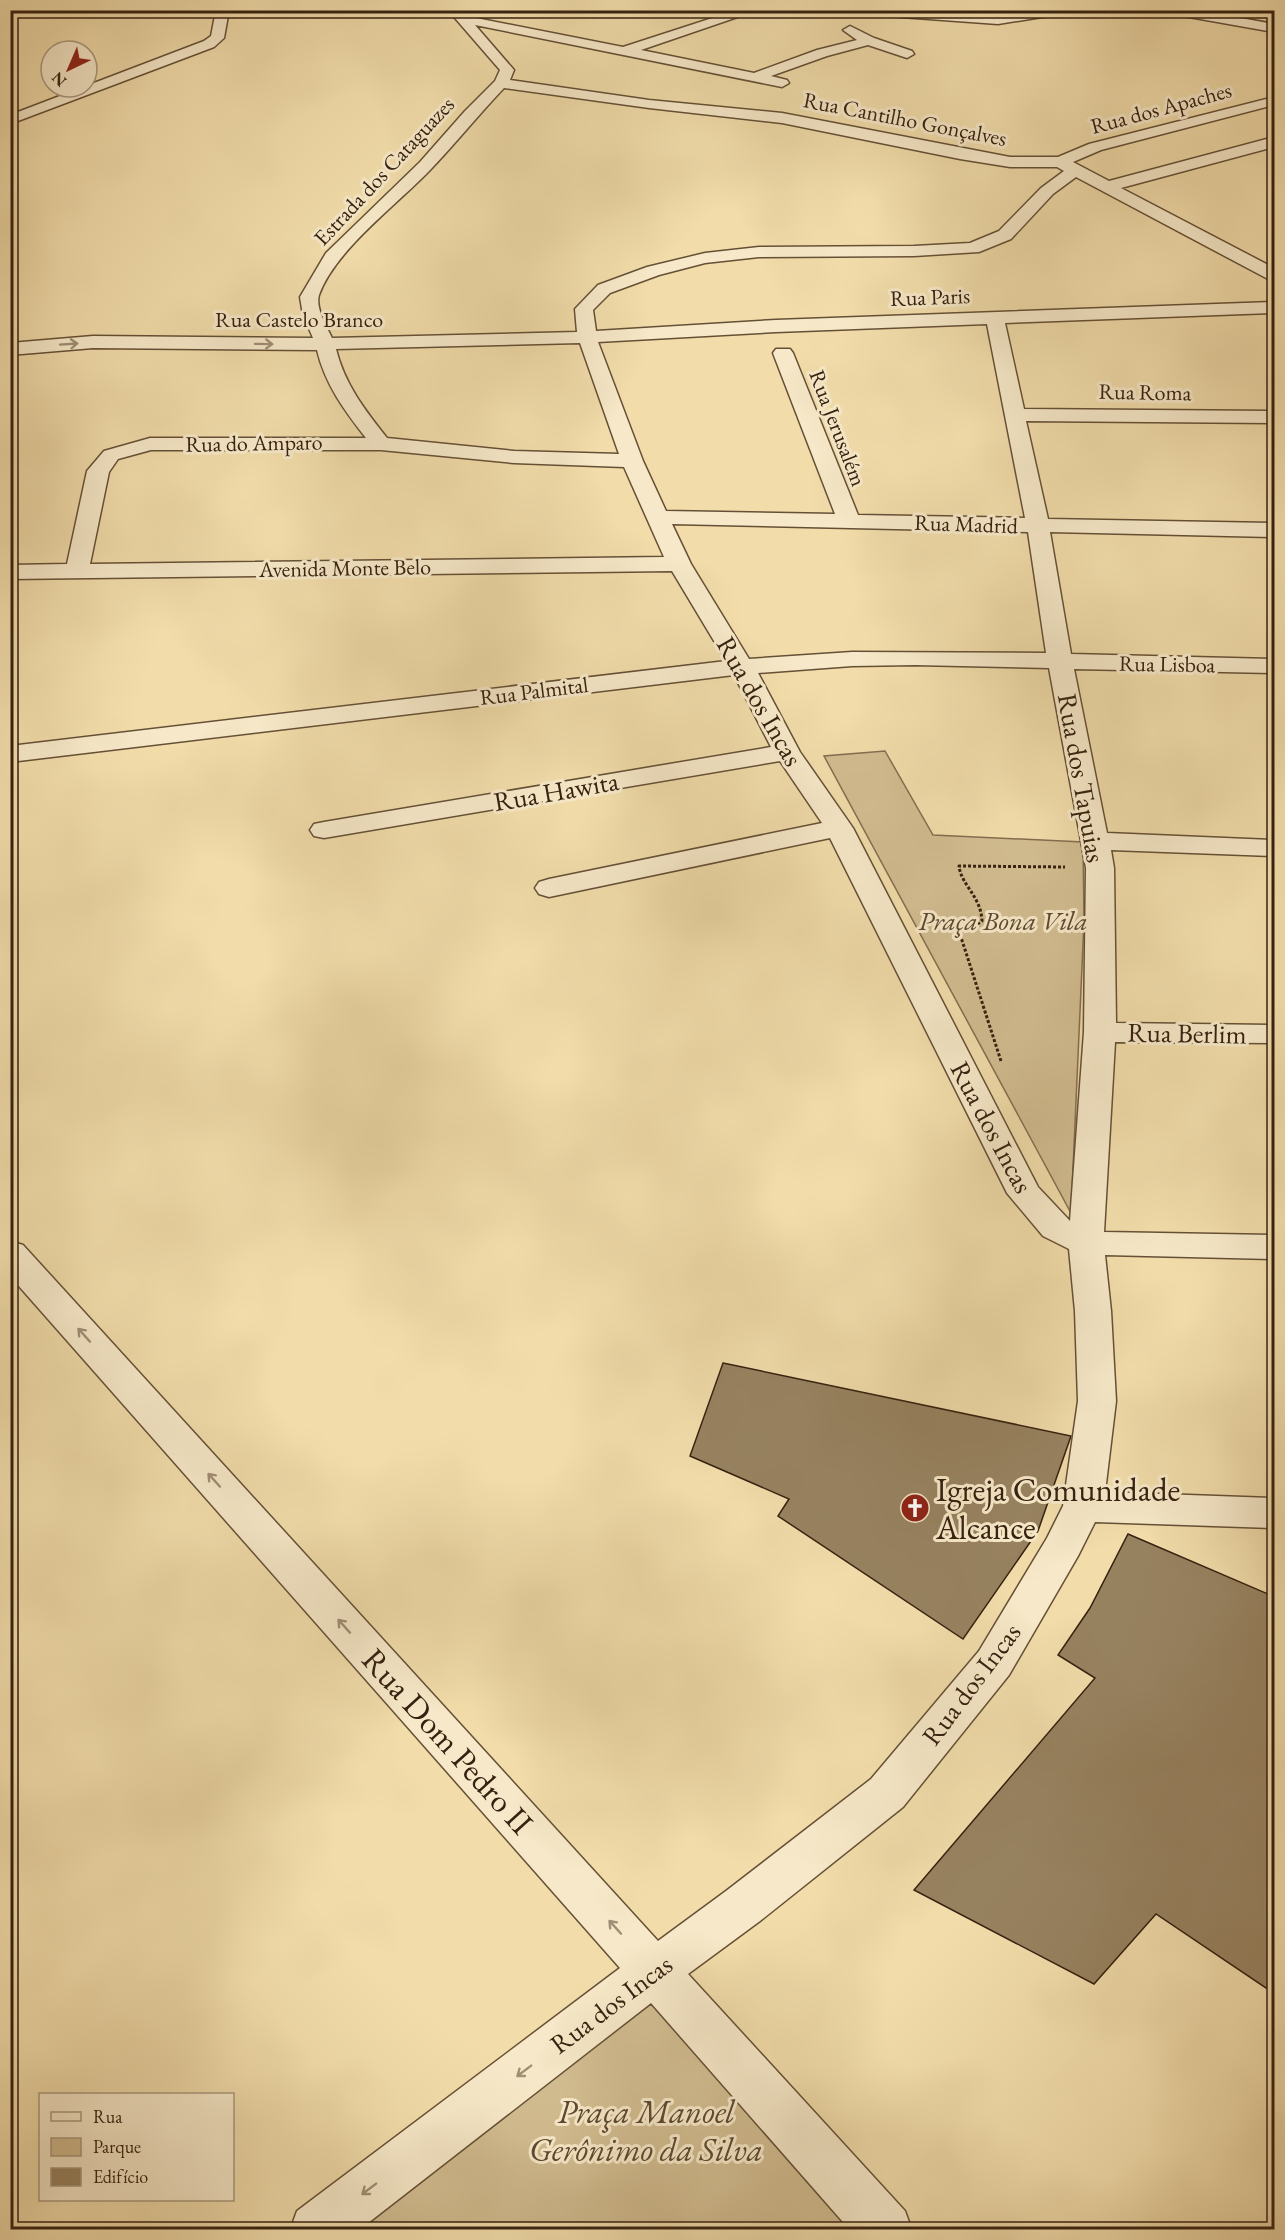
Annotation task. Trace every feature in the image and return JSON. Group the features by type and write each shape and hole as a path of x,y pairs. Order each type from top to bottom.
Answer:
{"street":[{"path":"10,120 209,44 217,38 223,10"},
{"path":"627,51 752,10"},
{"path":"850,10 849,30 869,41 907,54"},
{"path":"859,10 998,20 1061,10"},
{"path":"1172,10 1275,28"},
{"path":"459,15 782,83"},
{"path":"459,15 507,70 501,83"},
{"path":"756,77 822,53 869,41"},
{"name":"Rua Cantilho Gonçalves","path":"501,83 649,104 773,117 960,154 1010,162 1068,166 1275,275"},
{"name":"Estrada dos Cataguazes","path":"381,444 345,397 331,368 325,344 312,315 309,297 332,257 426,165 470,114 501,83"},
{"name":"Rua dos Apaches","path":"1068,166 1095,147 1275,101"},
{"path":"1109,186 1275,142"},
{"name":"Rua dos Incas","path":"316,2229 654,1971 743,1906 887,1793 994,1663 1064,1545 1083,1506 1097,1401 1094,1311 1086,1243 1055,1228 1024,1193 839,828 787,753 742,667 680,564 632,461 587,337 584,309 604,289 653,271 705,258 759,252 914,251 973,248 1005,235 1068,166"},
{"name":"Rua Paris","path":"587,337 776,326 1275,307"},
{"name":"Rua dos Tapuias","path":"995,319 1038,526 1060,662 1098,855 1100,1032 1086,1243"},
{"name":"Rua Castelo Branco","path":"10,350 93,342 325,344 587,337"},
{"name":"Rua Jerusalém","path":"783,353 849,521"},
{"name":"Rua Roma","path":"1015,415 1275,417"},
{"name":"Rua do Amparo","path":"77,572 98,471 111,454 150,444 381,444"},
{"path":"381,444 503,456 632,461"},
{"name":"Rua Madrid","path":"657,517 1275,530"},
{"name":"Avenida Monte Belo","path":"10,572 680,564"},
{"name":"Rua Palmital","path":"10,754 742,667 862,659 1060,662"},
{"name":"Rua Lisboa","path":"1060,662 1275,666"},
{"name":"Rua Hawita","path":"324,830 787,753"},
{"path":"549,888 839,828"},
{"path":"1098,855 1275,848"},
{"name":"Rua Berlim","path":"1100,1032 1275,1034"},
{"path":"1086,1243 1275,1247"},
{"name":"Rua Dom Pedro II","path":"10,1253 886,2229"},
{"path":"1083,1506 1275,1513"}],"path":[{"path":"1005,1072 958,928 973,927 982,921 982,914 967,881 960,876 958,866 1098,855"}],"green space":[{"name":"Praça Bona Vila","path":"885,751 933,835 1083,842 1084,922 1071,1213 824,756"},
{"name":"Praça Manoel Gerônimo da Silva","path":"663,1993 857,2230 350,2230"}],"building":[{"name":"Igreja Comunidade Alcance","path":"723,1363 1071,1436 1038,1531 963,1639 778,1516 789,1499 690,1456"},
{"path":"1128,1534 1275,1597 1275,1994 1156,1914 1094,1984 914,1890 1095,1678 1058,1655 1090,1608"}],"place":[{"name":"Igreja Comunidade Alcance","path":"915,1508"}]}
